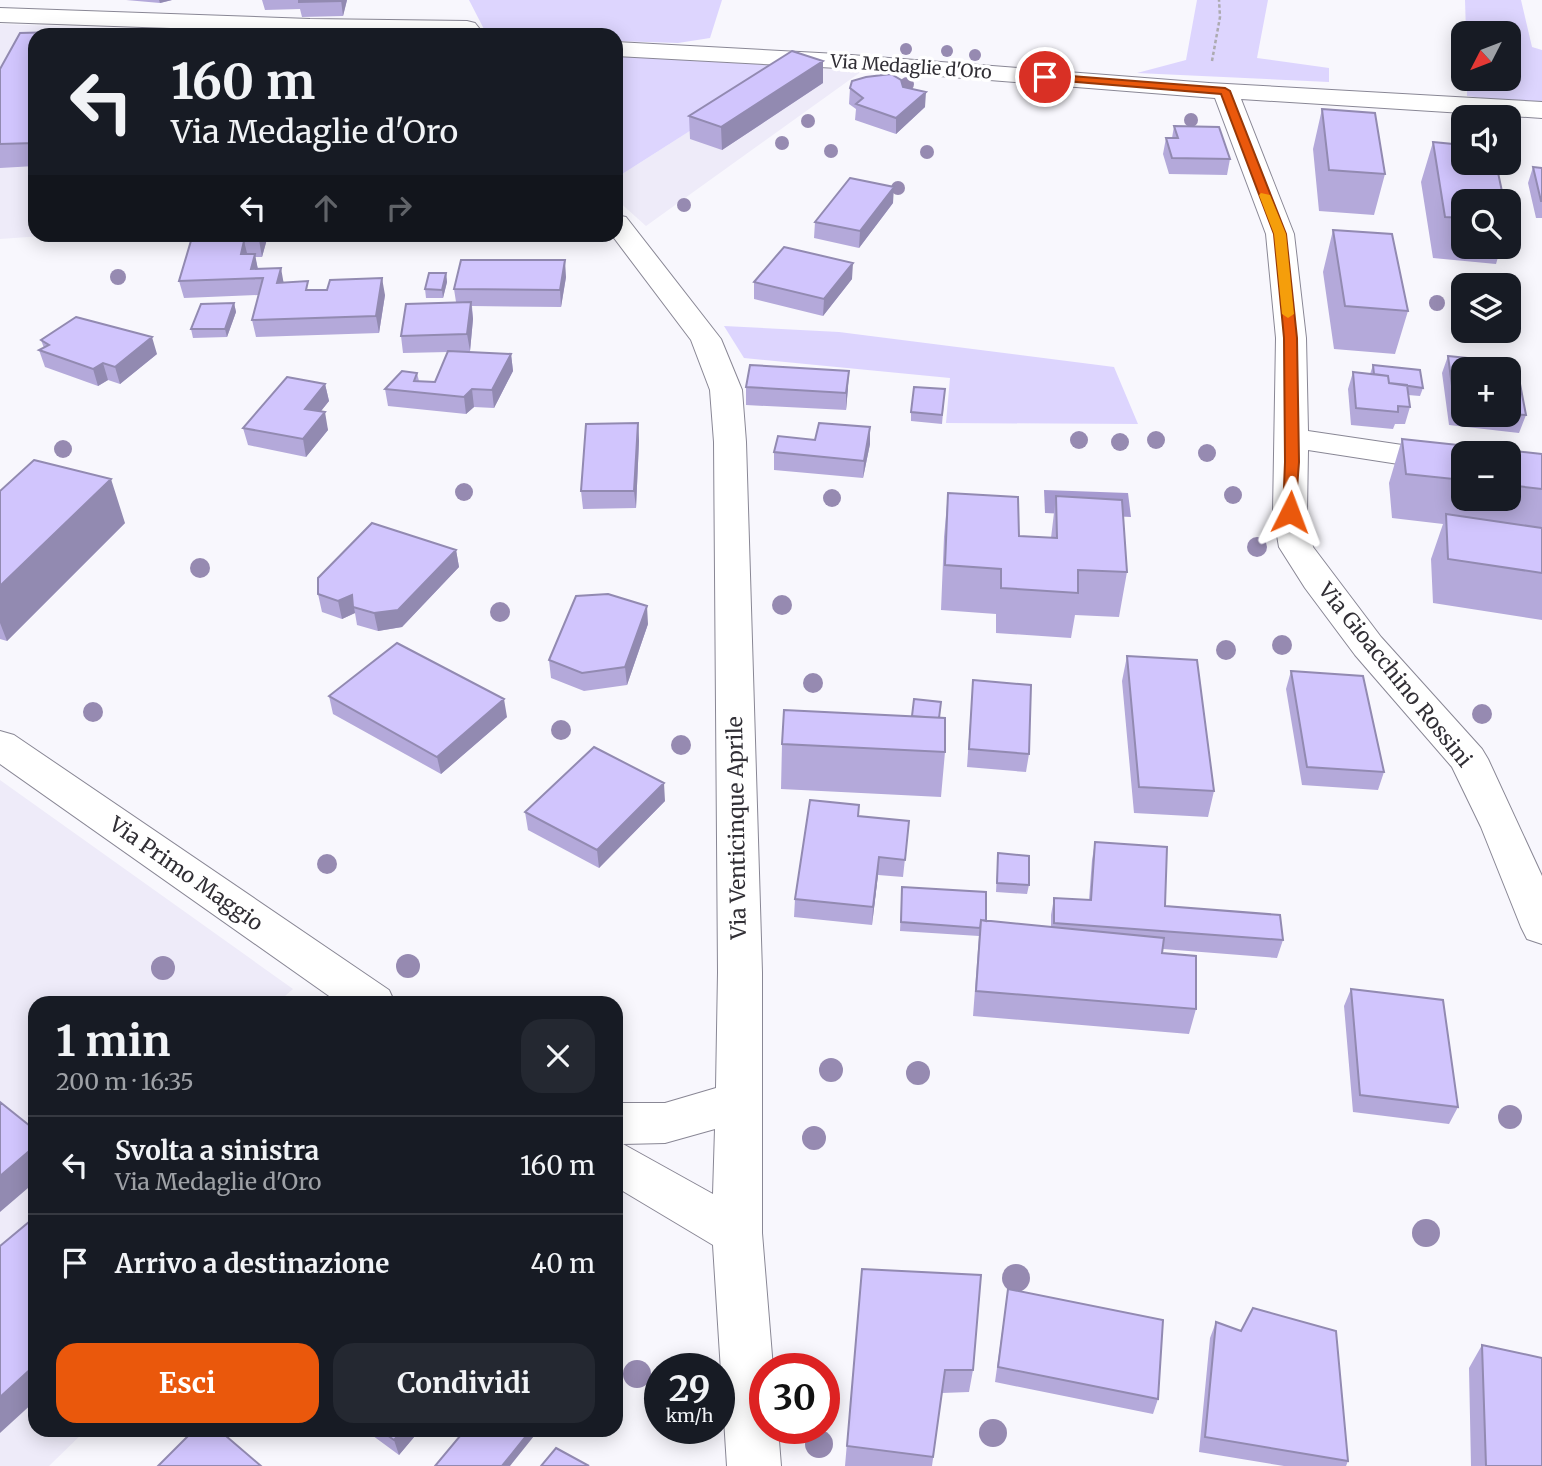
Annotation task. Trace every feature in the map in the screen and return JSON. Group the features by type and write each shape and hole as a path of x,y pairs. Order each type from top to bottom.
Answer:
{"street":[{"path":"0,15 310,26 465,24"},
{"name":"Via Medaglie d'Oro","path":"623,49 720,52 1216,90 1448,101 1542,110"},
{"name":"Via Gioacchino Rossini","path":"1216,90 1280,234 1291,338 1290,512 1296,547 1317,580 1368,646 1468,759 1501,827 1542,927"},
{"name":"Via Venticinque Aprile","path":"623,232 706,339 726,390 730,442 740,972 737,1233 754,1466"},
{"path":"1292,438 1451,462"},
{"name":"Via Primo Maggio","path":"0,745 363,996"},
{"path":"623,1124 688,1120 738,1099"},
{"path":"623,1166 737,1233"}],"path":[{"path":"1216,90 1219,0"}],"shaded area":[{"path":"469,0 722,0 710,38 678,43 623,41 623,28 483,28"},
{"path":"1197,0 1268,0 1257,58 1329,68 1329,82 1137,73 1186,60"},
{"path":"1465,0 1521,0 1532,47 1542,50 1542,106 1467,96 1467,91 1521,91 1521,21 1466,21"},
{"path":"0,24 111,28 28,28 28,237 0,239"},
{"path":"623,56 792,66 623,174"},
{"path":"792,66 862,71 646,226 623,205 623,174"},
{"path":"724,326 839,332 1114,367 1138,424 946,423 950,378 744,358"},
{"path":"1044,490 1128,493 1131,517 1045,513"},
{"path":"0,780 293,989 285,996 28,996 28,1437 79,1437 49,1466 0,1466"}],"building":[{"path":"341,0 341,1 299,2"},
{"path":"20,33 28,33 28,143 0,144 0,69"},
{"path":"792,51 823,61 721,127 689,116"},
{"path":"891,74 901,80 903,87 926,92 896,118 856,104 863,98 850,88 852,81"},
{"path":"1322,109 1375,113 1385,174 1329,170"},
{"path":"1174,126 1219,127 1230,159 1172,158 1166,138 1178,138"},
{"path":"1433,142 1451,144 1451,175 1499,175 1501,189 1451,189 1451,217 1445,217"},
{"path":"1533,167 1542,168 1542,201 1541,201"},
{"path":"850,178 894,187 860,231 815,222"},
{"path":"1333,230 1392,234 1408,311 1345,306"},
{"path":"191,242 244,242 241,254 255,254 251,269 281,268 277,283 308,281 306,290 327,290 330,280 382,278 376,316 252,320 263,278 179,281"},
{"path":"784,247 853,263 824,299 754,282"},
{"path":"461,260 565,260 560,290 454,289"},
{"path":"429,273 446,273 442,290 425,289"},
{"path":"471,302 467,334 401,336 406,304"},
{"path":"234,303 225,329 191,329 201,304"},
{"path":"76,317 152,337 115,367 103,363 93,369 39,350 49,345 41,340"},
{"path":"448,351 511,354 492,390 472,389 464,397 385,389 402,371 417,373 414,381 435,382"},
{"path":"1448,356 1458,357 1451,357 1451,378"},
{"path":"750,365 849,371 846,393 746,387"},
{"path":"1373,365 1420,370 1423,388 1389,383 1388,376 1374,374"},
{"path":"1353,372 1388,376 1389,383 1407,385 1410,407 1398,406 1398,412 1356,408"},
{"path":"287,377 325,384 305,409 325,412 303,439 243,428"},
{"path":"914,387 945,389 942,415 911,412"},
{"path":"1521,389 1526,415 1521,415"},
{"path":"638,423 634,491 581,491 586,424"},
{"path":"819,423 870,427 864,461 774,452 778,436 815,440"},
{"path":"1402,439 1451,444 1451,479 1406,474"},
{"path":"1521,452 1542,454 1542,489 1521,487"},
{"path":"34,460 111,479 0,586 0,491"},
{"path":"948,493 1018,497 1019,536 1057,538 1056,496 1122,500 1127,572 1078,570 1078,593 1001,588 1001,569 945,565"},
{"path":"1446,514 1542,528 1542,573 1448,559"},
{"path":"372,523 456,550 398,610 374,613 353,607 352,595 338,601 318,594 318,578"},
{"path":"608,594 647,606 625,667 582,673 549,660 576,596"},
{"path":"397,643 504,699 437,757 329,696"},
{"path":"1127,656 1197,660 1214,791 1139,787"},
{"path":"1291,671 1363,676 1384,772 1307,767"},
{"path":"973,680 1031,685 1029,754 969,749"},
{"path":"914,699 941,702 939,718 912,716"},
{"path":"784,710 945,718 945,752 782,744"},
{"path":"594,747 664,783 597,850 525,812"},
{"path":"810,800 859,805 858,816 909,821 905,860 879,857 873,907 795,899"},
{"path":"1095,842 1167,847 1165,906 1280,915 1283,940 1054,923 1054,898 1091,900"},
{"path":"998,853 1029,856 1029,885 997,883"},
{"path":"902,887 986,892 986,921 981,920 980,928 901,922"},
{"path":"981,920 1164,938 1162,953 1196,956 1196,1009 976,991"},
{"path":"1351,989 1443,1000 1458,1107 1360,1095"},
{"path":"0,1102 28,1124 28,1152 0,1176"},
{"path":"28,1223 28,1371 0,1397 0,1246"},
{"path":"862,1269 981,1275 973,1370 945,1370 933,1457 847,1446"},
{"path":"1008,1289 1163,1320 1158,1399 998,1367"},
{"path":"1253,1308 1336,1331 1348,1461 1205,1437 1216,1322 1241,1331"},
{"path":"1482,1345 1542,1358 1542,1466 1486,1466"},
{"path":"187,1437 227,1437 261,1466 158,1466"},
{"path":"459,1437 525,1437 502,1466 435,1466"},
{"path":"556,1448 589,1466 541,1466"}],"slow traffic":[{"path":"1265,195 1280,234 1288,314"}],"route":[{"path":"1045,77 1225,91 1280,234 1291,338 1290,512"}]}
